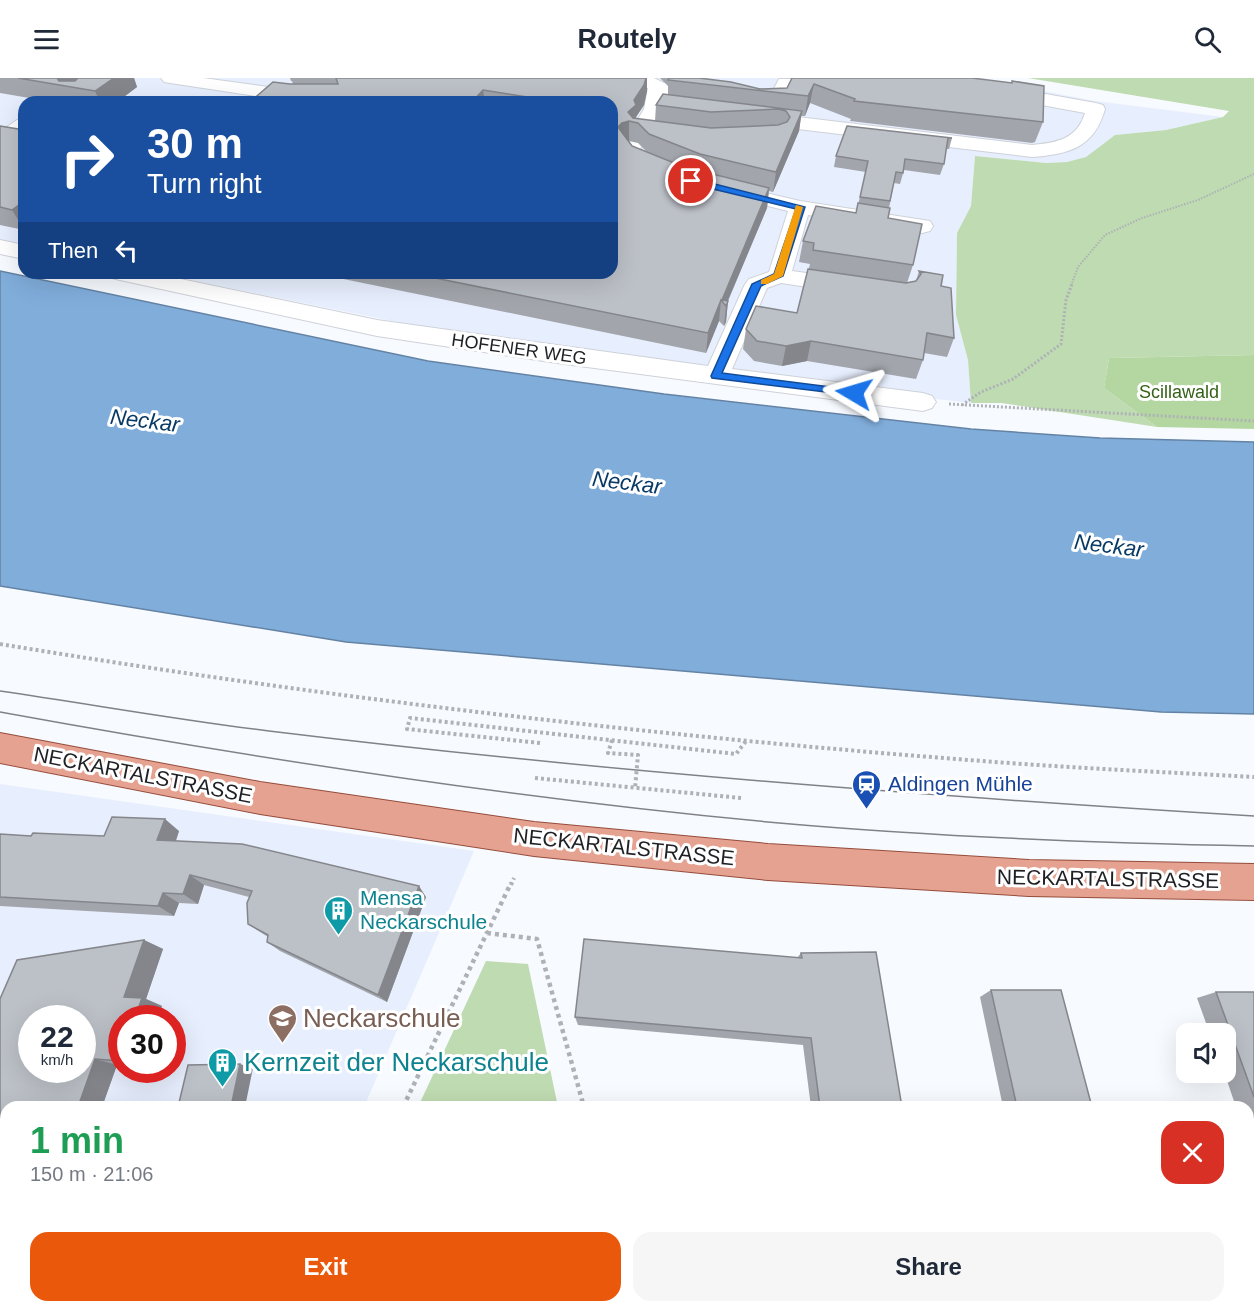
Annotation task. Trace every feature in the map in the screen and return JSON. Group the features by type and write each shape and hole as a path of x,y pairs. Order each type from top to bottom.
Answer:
{"main road":[{"name":"NECKARTALSTRASSE","path":"0,748 260,798 534,839 768,862 1029,878 1254,882"}],"street":[{"path":"170,78 235,90 259,90 296,96"},
{"path":"628,78 652,83 657,98 678,109"},
{"path":"650,164 640,160 635,141 657,98 675,89 777,102 785,83"},
{"path":"713,113 1032,152 1060,149 1082,138 1094,119 1096,109 984,89"},
{"path":"702,184 801,207 922,226"},
{"path":"779,276 801,207"},
{"path":"0,247 18,251"},
{"path":"716,376 757,284 779,276 867,289"},
{"name":"HOFENER WEG","path":"148,279 377,328 716,376 923,402"}],"path":[{"path":"962,405 981,392 1013,378 1061,344 1066,300 1078,267 1105,235 1142,218 1198,200 1254,174"},
{"path":"923,402 1254,421"},
{"path":"0,644 145,668 379,701 746,740 983,761 1254,777"},
{"path":"540,743 407,729 410,718 736,754 746,740"},
{"path":"612,740 608,753 638,755 635,789"},
{"path":"535,778 741,798"},
{"path":"406,1101 514,878"},
{"path":"487,933 537,939 582,1101"}],"shaded area":[{"path":"0,78 975,78 1095,101 1223,117 1166,130 1115,135 1086,157 1067,162 1046,163 975,156 971,206 957,233 956,315 968,360 971,403 564,356 185,279 618,279 618,96 18,96 18,246 0,242"},
{"name":"Neckarschule","path":"0,784 474,851 367,1101 0,1101"}],"green space":[{"path":"1028,78 1254,78 1254,355 1109,358 1104,388 1157,427 1001,403 971,403 968,360 956,315 957,233 971,206 975,156 1046,163 1067,162 1086,157 1115,135 1166,130 1223,117 1229,111"},
{"name":"Scillawald","path":"1254,355 1254,429 1157,427 1104,388 1109,358"},
{"path":"486,961 528,964 557,1101 421,1101"}],"water":[{"name":"Neckar","path":"0,271 18,275 18,279 38,279 428,361 664,394 971,429 1100,438 1254,442 1254,714 1161,712 346,642 0,586"}],"building":[{"path":"18,78 57,78 59,81 75,81 78,78 114,78 95,91"},
{"path":"336,78 646,78 634,100 636,105 628,112 633,118 711,128 778,125 787,122 790,117 786,111 778,109 711,112 656,105 663,94 802,111 776,172 700,154 649,134 638,123 629,121 618,127 618,96 522,96 483,90 478,96 257,96 273,82 338,84"},
{"path":"669,78 699,78 760,89 787,88 792,78 972,78 1012,83 1012,81 1044,86 1043,122 854,101 855,99 814,84 808,96 668,80"},
{"path":"0,126 18,129 18,206 12,210 0,207"},
{"path":"847,126 952,138 948,138 944,164 905,159 903,173 896,172 890,201 860,197 868,161 836,156"},
{"path":"618,127 632,146 684,167 769,188 722,300 728,301 726,306 721,300 708,333 440,279 618,279"},
{"path":"858,203 890,208 888,218 922,224 913,265 813,250 814,243 803,241 816,206 856,213"},
{"path":"808,269 906,283 916,281 921,274 919,271 943,275 941,286 951,288 954,338 927,333 923,360 811,341 786,346 757,341 746,329 756,306 797,313"},
{"path":"112,817 165,819 157,840 242,844 419,886 378,995 267,942 268,935 248,924 247,903 252,891 190,875 183,894 163,893 158,906 0,897 0,834 104,836"},
{"path":"584,939 802,958 801,953 876,952 901,1101 819,1101 811,1038 575,1017"},
{"path":"144,940 124,997 142,998 140,1005 108,1005 108,1060 96,1059 96,1005 18,1005 18,1083 86,1083 80,1101 0,1101 0,999 17,960"},
{"path":"991,990 1061,990 1090,1101 1016,1101"},
{"path":"1216,992 1254,992 1254,1097 1236,1047 1236,1023 1227,1023"},
{"name":"Kernzeit der Neckarschule","path":"240,1064 232,1101 179,1101 184,1083 186,1083 188,1065"}],"tram line":[{"path":"0,691 235,727 515,758 884,791 1254,816"},
{"path":"0,712 194,746 388,776 681,813 838,828 957,836 1254,846"}],"slow traffic":[{"path":"764,282 779,276 801,207 799,207"}],"place":[{"name":"Aldingen Mühle","path":"867,810"},
{"name":"Mensa Neckarschule","path":"339,936"},
{"name":"Neckarschule","path":"282,1044"},
{"name":"Kernzeit der Neckarschule","path":"223,1088"}],"route":[{"path":"691,181 801,207 779,276 757,284 716,376 854,393"}]}
